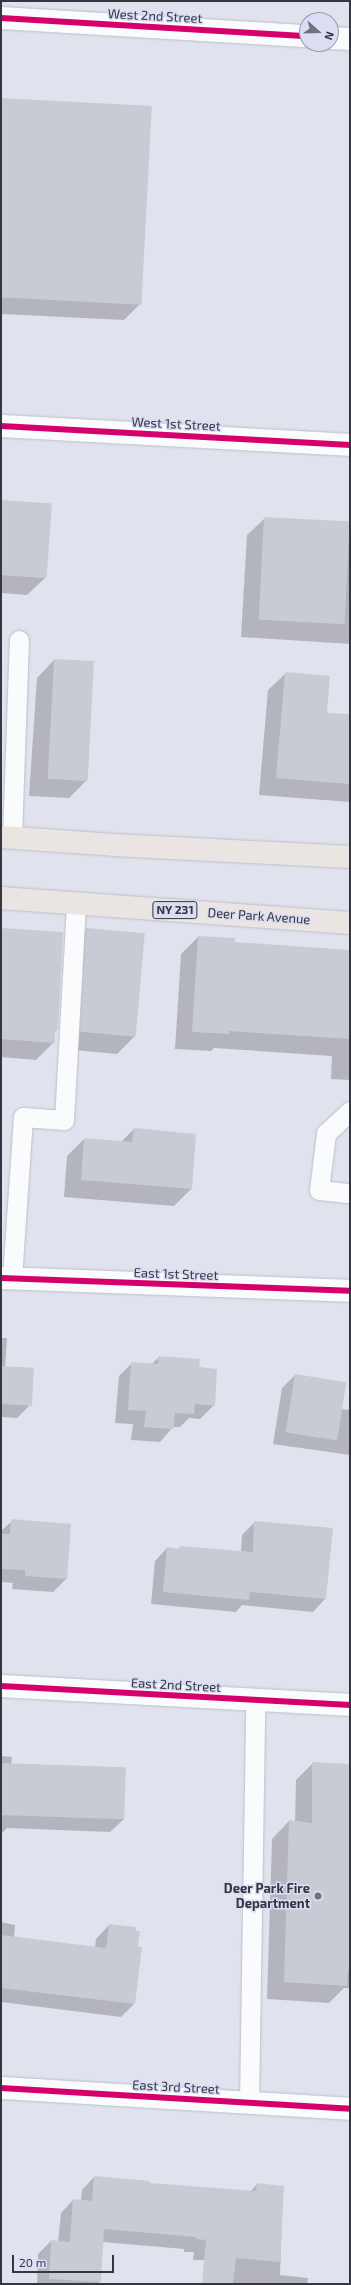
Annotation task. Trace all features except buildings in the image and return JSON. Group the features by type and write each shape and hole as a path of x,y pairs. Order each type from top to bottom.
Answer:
{"main road":[{"path":"6,837 114,845 350,857"},
{"name":"Deer Park Avenue","path":"1,898 350,923"}],"street":[{"name":"West 2nd Street","path":"1,18 299,36"},
{"path":"339,38 350,39"},
{"name":"West 1st Street","path":"1,426 350,445"},
{"name":"East 1st Street","path":"7,1278 350,1292"},
{"name":"East 2nd Street","path":"1,1686 350,1705"},
{"name":"East 3rd Street","path":"1,2088 350,2109"}],"lane":[{"path":"6,837 19,640"},
{"path":"7,1278 23,1117 64,1120 76,903"},
{"path":"350,1112 326,1133 319,1190 350,1193"},
{"path":"249,2103 255,1700"}],"cycle path":[{"path":"1,18 299,36"},
{"path":"1,426 350,445"},
{"path":"1,1278 350,1291"},
{"path":"1,1686 350,1705"},
{"path":"1,2088 350,2109"}],"place":[{"name":"Deer Park Fire Department","path":"318,1896"}]}
